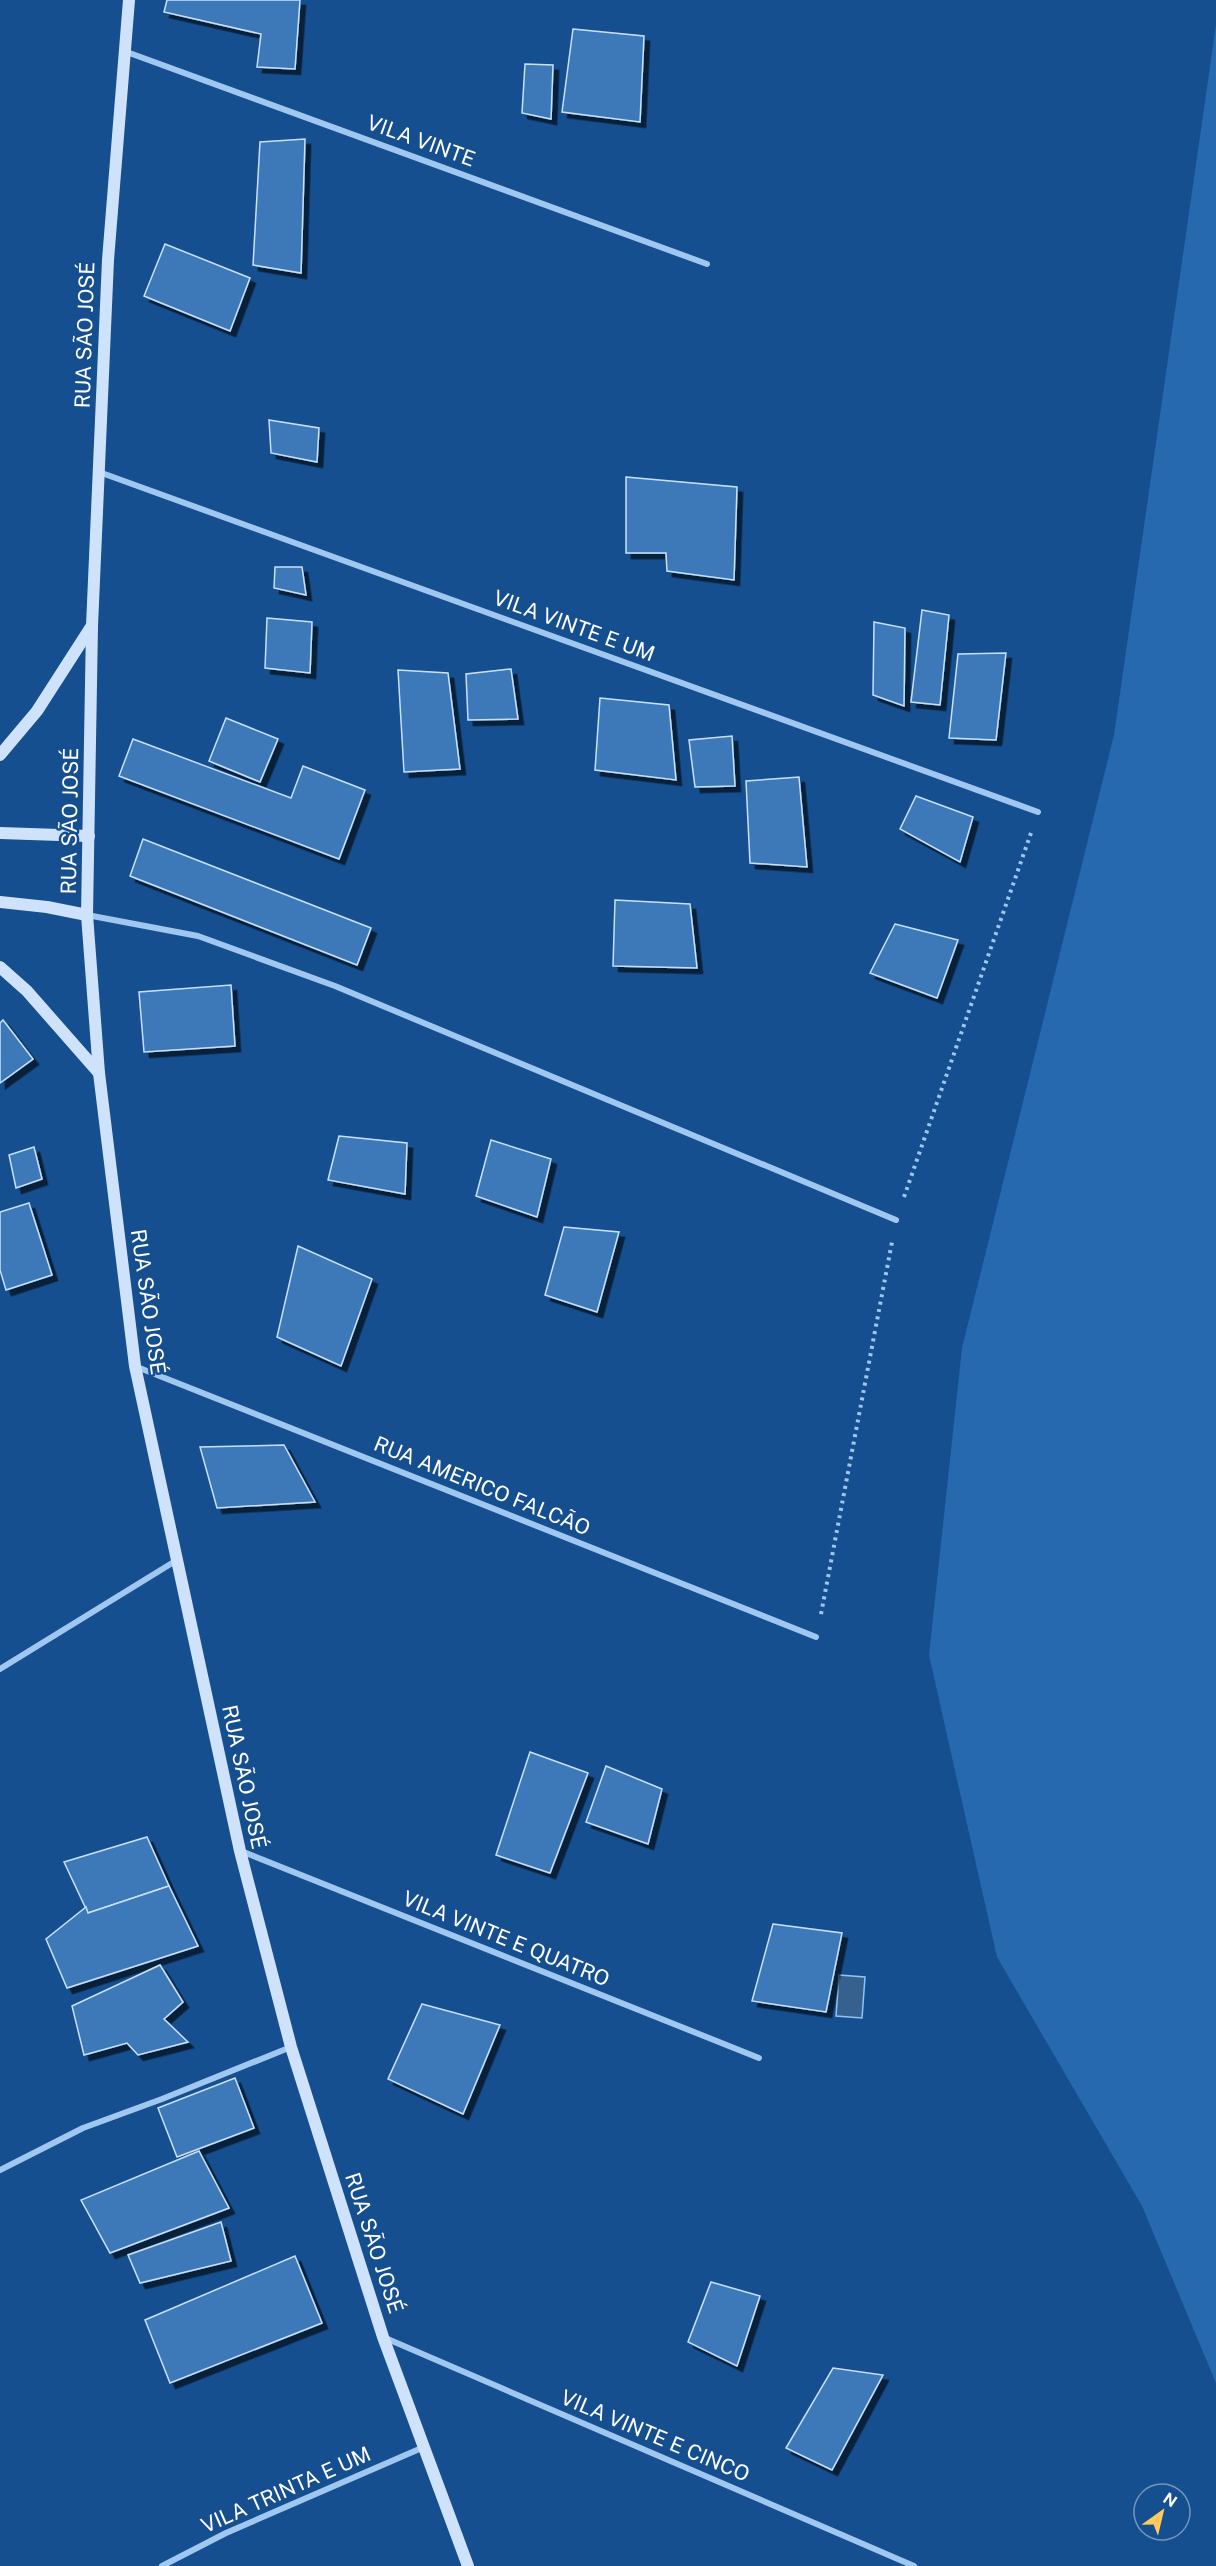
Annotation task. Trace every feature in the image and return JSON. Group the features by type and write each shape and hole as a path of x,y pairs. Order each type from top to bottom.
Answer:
{"main road":[{"name":"RUA SÃO JOSÉ","path":"129,0 123,50 108,260 92,626 87,915 99,1073 135,1366 240,1851 291,2047 383,2337 468,2566"},
{"path":"0,755 37,711 92,626"},
{"path":"0,833 89,836"},
{"path":"0,902 47,907 87,915"},
{"path":"0,967 27,991 99,1073"}],"street":[{"name":"VILA VINTE","path":"123,50 707,264"},
{"name":"VILA VINTE E UM","path":"99,472 1038,812"},
{"path":"87,915 198,936 335,986 896,1220"},
{"name":"RUA AMERICO FALCÃO","path":"135,1366 816,1637"},
{"path":"0,1669 177,1560"},
{"name":"VILA VINTE E QUATRO","path":"240,1851 759,2058"},
{"path":"0,2170 83,2128 291,2047"},
{"name":"VILA VINTE E CINCO","path":"383,2337 914,2566"},
{"name":"VILA TRINTA E UM","path":"162,2566 226,2533 424,2447"}],"shaded area":[{"path":"1216,25 1216,2383 1142,2206 997,1957 929,1655 962,1348 1114,735"},
{"path":"839,1975 865,1977 862,2018 836,2016"}],"building":[{"path":"167,0 300,0 295,69 257,67 261,34 164,12"},
{"path":"573,29 644,36 640,122 562,112"},
{"path":"525,64 553,65 551,119 522,113"},
{"path":"305,139 301,273 253,265 260,142"},
{"path":"165,244 250,278 230,331 144,296"},
{"path":"269,420 319,428 317,462 271,453"},
{"path":"626,477 737,487 734,580 667,571 666,553 626,553"},
{"path":"275,567 302,567 306,595 274,588"},
{"path":"922,610 949,615 940,705 911,702"},
{"path":"267,618 312,622 310,673 265,668"},
{"path":"874,622 905,628 904,706 873,695"},
{"path":"1006,653 996,740 949,738 958,654"},
{"path":"511,669 518,719 468,720 466,674"},
{"path":"398,670 448,673 460,769 404,772"},
{"path":"600,698 669,705 676,780 595,770"},
{"path":"226,718 278,739 260,782 209,761"},
{"path":"732,736 735,786 695,787 689,740"},
{"path":"133,739 291,798 303,766 365,790 339,859 119,776"},
{"path":"799,777 807,867 750,863 746,781"},
{"path":"916,796 973,817 960,862 900,829"},
{"path":"143,839 371,928 357,965 130,876"},
{"path":"615,900 690,904 697,968 613,966"},
{"path":"895,924 958,940 937,998 870,973"},
{"path":"231,985 235,1046 144,1052 139,992"},
{"path":"3,1020 33,1059 0,1083 0,1023"},
{"path":"339,1136 407,1143 405,1194 328,1180"},
{"path":"491,1140 551,1159 537,1217 476,1196"},
{"path":"34,1147 42,1179 16,1188 9,1155"},
{"path":"29,1203 52,1275 6,1290 0,1270 0,1212"},
{"path":"564,1227 619,1232 597,1312 545,1295"},
{"path":"298,1246 372,1279 341,1366 277,1337"},
{"path":"284,1445 315,1502 217,1508 200,1447"},
{"path":"530,1752 588,1773 550,1873 496,1855"},
{"path":"606,1766 662,1789 648,1844 586,1822"},
{"path":"147,1837 169,1886 88,1913 64,1862"},
{"path":"169,1886 198,1946 67,1988 46,1939 86,1907 88,1913"},
{"path":"773,1924 842,1933 826,2012 752,2001"},
{"path":"160,1965 183,2002 164,2019 188,2042 138,2055 127,2043 84,2055 72,2006"},
{"path":"422,2004 500,2025 463,2114 388,2079"},
{"path":"235,2078 254,2128 177,2157 158,2108"},
{"path":"199,2151 229,2208 110,2253 81,2200"},
{"path":"221,2222 231,2261 140,2283 128,2255"},
{"path":"295,2256 322,2323 170,2383 145,2320"},
{"path":"711,2282 760,2296 737,2366 688,2342"},
{"path":"833,2368 883,2375 832,2470 786,2448"}]}
